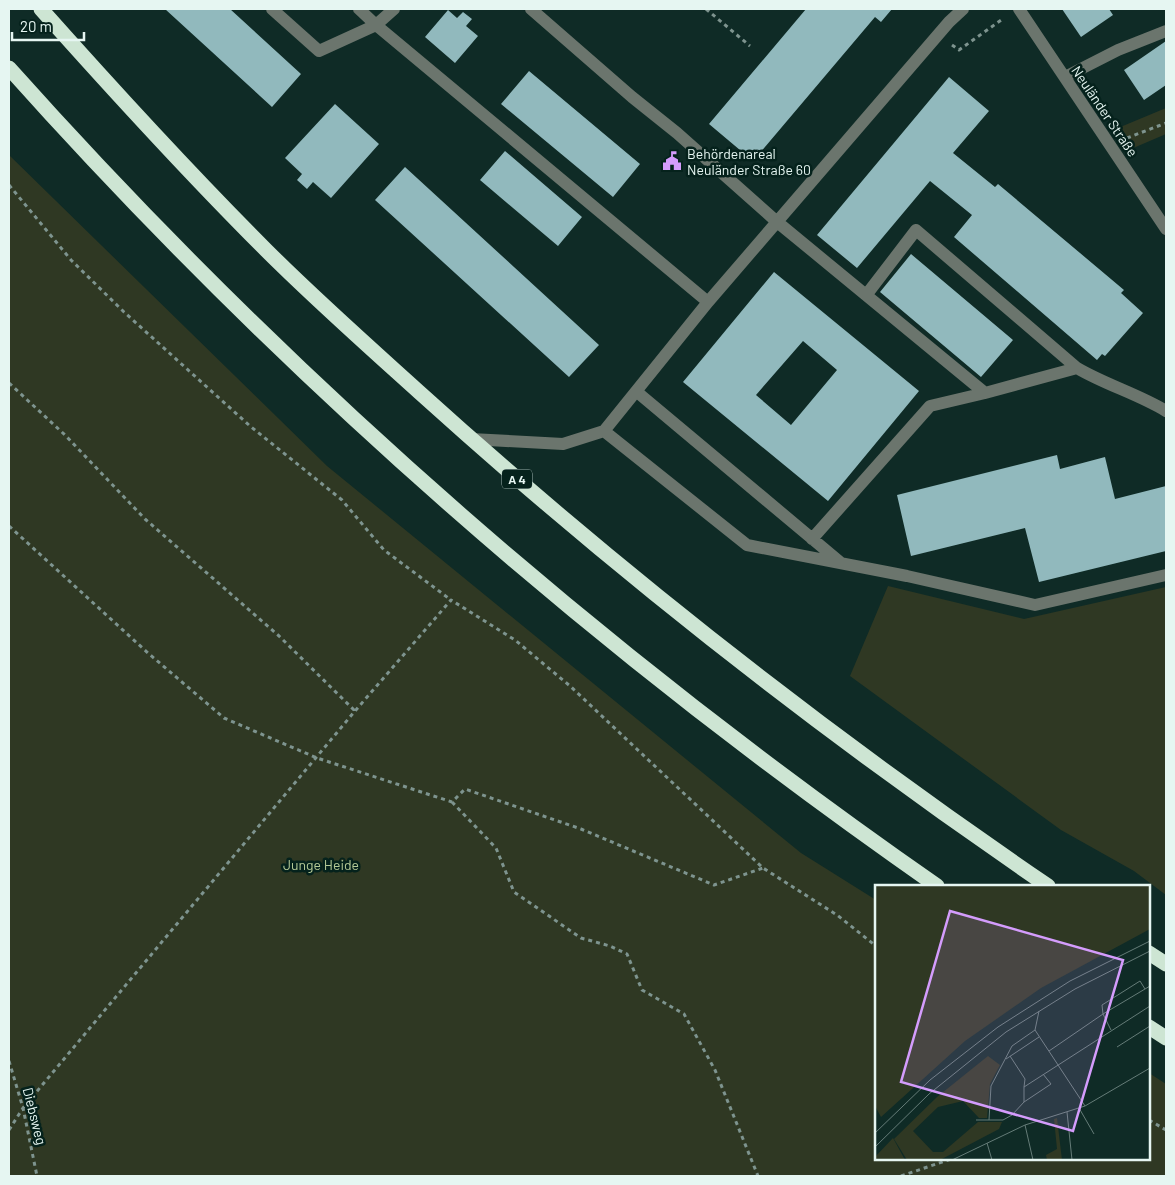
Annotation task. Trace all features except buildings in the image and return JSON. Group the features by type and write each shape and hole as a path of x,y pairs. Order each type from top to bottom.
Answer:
{"highway":[{"name":"A 4","path":"40,9 266,250 471,440 570,524 772,687 876,765 1047,885"},
{"path":"9,68 125,193 224,294 326,393 431,488 538,581 648,671 760,758 936,885"},
{"path":"1150,954 1166,964"},
{"path":"1150,1028 1166,1038"}],"street":[{"path":"272,9 319,51 376,25 394,9"},
{"path":"359,9 708,302"},
{"path":"531,9 632,97 677,132 776,221 985,393"},
{"path":"471,440 563,444 604,431 776,221 937,36 963,9"},
{"name":"Neuländer Straße","path":"1014,11 1065,78 1166,230"},
{"path":"1065,78 1118,50 1166,31"},
{"path":"866,294 916,230 1077,368 1101,382 1151,402 1166,411"},
{"path":"812,539 930,406 1077,368"},
{"path":"637,392 841,563"},
{"path":"604,431 747,546 841,563 1035,605 1166,575"}],"path":[{"path":"706,9 750,46"},
{"path":"937,36 959,50 1014,11"},
{"path":"1110,145 1166,123"},
{"path":"9,185 71,260 124,312 250,426 342,500 384,550 450,600 515,640 570,686 763,868 837,916 875,945"},
{"path":"9,383 65,436 145,519 279,636 355,711"},
{"path":"9,526 224,718 317,758 452,802 496,848 514,892 581,938 610,946 627,954 642,990 684,1014 715,1070 758,1176"},
{"path":"9,1130 24,1108 450,600"},
{"path":"452,802 465,789 581,829 714,885 763,868"},
{"name":"Diebsweg","path":"9,1061 24,1108 37,1176"},
{"path":"1150,1121 1166,1130"},
{"path":"902,1176 948,1160"}],"green space":[{"path":"1166,108 1166,134 1131,149 1118,128"},
{"name":"Junge Heide","path":"9,155 327,466 801,853 875,899 875,1160 1150,1160 1150,1074 1166,1084 1166,1176 9,1176"},
{"path":"888,586 1024,619 1166,587 1166,895 1134,871 1061,830 850,676"}],"place":[{"name":"Behördenareal Neuländer Straße 60","path":"672,161"}]}
